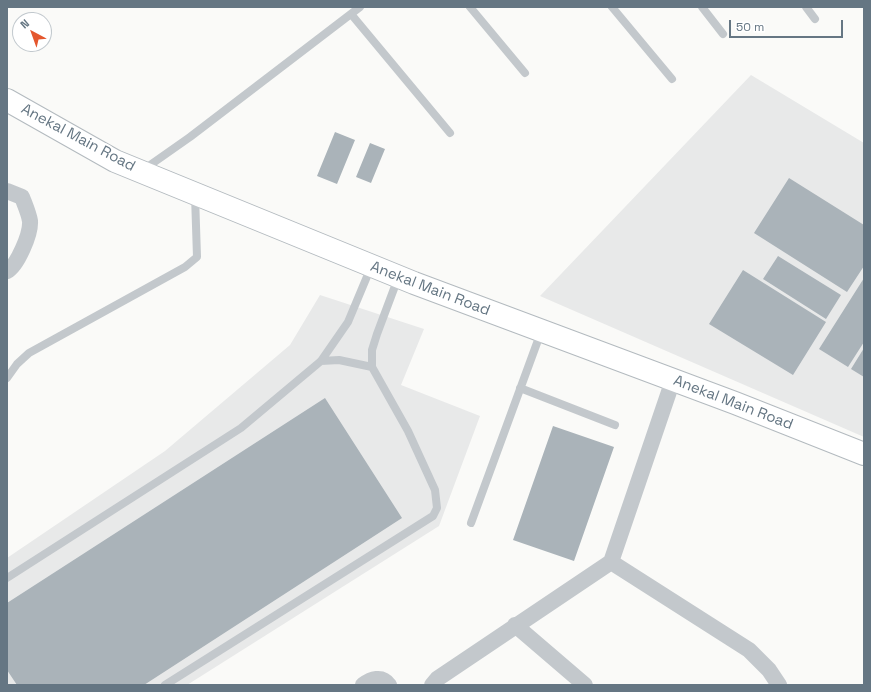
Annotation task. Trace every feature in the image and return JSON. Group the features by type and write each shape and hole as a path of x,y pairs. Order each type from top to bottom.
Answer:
{"main road":[{"name":"Anekal Main Road","path":"7,100 115,161 141,172 398,277 673,380 864,454"}],"street":[{"path":"7,191 22,197 30,222 25,244 12,269 7,272"},
{"path":"432,685 437,679 515,625 611,562 673,380"},
{"path":"611,562 749,650 769,670 779,685"},
{"path":"515,625 585,685"},
{"path":"363,685 371,680 381,679 386,681 389,685"}],"lane":[{"path":"141,172 190,137 360,7"},
{"path":"470,7 525,73"},
{"path":"612,7 672,79"},
{"path":"702,7 723,34"},
{"path":"806,7 815,19"},
{"path":"351,14 450,133"},
{"path":"7,378 17,364 29,353 185,267 197,257 195,194"},
{"path":"7,578 242,428 321,361 348,322 371,266"},
{"path":"165,685 433,516 437,508 435,490 408,430 372,367 372,350 398,277"},
{"path":"471,524 541,331"},
{"path":"321,361 339,360 372,367"},
{"path":"520,388 615,425"}],"shaded area":[{"path":"751,75 864,143 864,437 540,296"},
{"path":"320,295 424,329 401,385 480,416 439,526 187,685 7,685 7,558 165,451 290,345"}],"building":[{"path":"335,132 355,140 337,184 317,176"},
{"path":"370,143 385,149 371,183 356,177"},
{"path":"789,178 864,225 864,266 847,292 754,233"},
{"path":"778,256 841,295 826,319 763,279"},
{"path":"743,270 826,322 793,375 709,324"},
{"path":"864,278 864,342 848,367 819,349"},
{"path":"864,348 864,377 851,369"},
{"path":"325,398 402,518 144,685 17,685 7,670 7,603"},
{"path":"553,426 614,447 574,561 513,540"}]}
